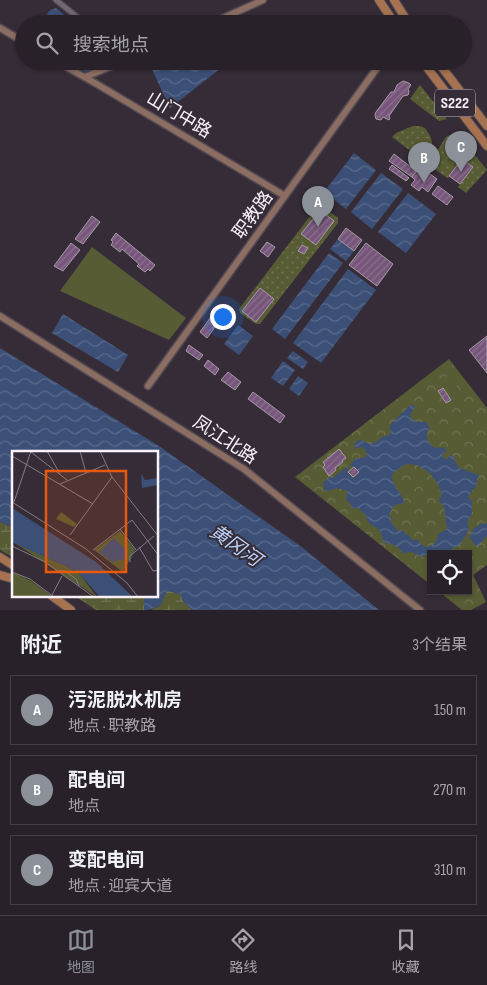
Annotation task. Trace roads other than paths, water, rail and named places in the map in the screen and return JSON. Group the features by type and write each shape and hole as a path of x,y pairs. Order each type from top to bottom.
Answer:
{"main road":[{"path":"380,0 389,15"},
{"path":"394,0 403,15"},
{"name":"S222","path":"429,70 487,146"},
{"name":"S222","path":"444,70 487,126"},
{"path":"0,557 12,565"},
{"path":"55,598 71,610"}],"street":[{"path":"56,0 75,15"},
{"path":"243,0 245,8"},
{"path":"230,15 263,0"},
{"path":"0,28 15,37"},
{"name":"山门中路","path":"72,70 285,196"},
{"path":"85,77 102,70"},
{"name":"职教路","path":"148,386 376,70"},
{"name":"凤江北路","path":"0,316 244,469 420,610"}],"water":[{"path":"56,8 64,15 46,15 50,10"},
{"path":"152,70 219,70 170,108"},
{"path":"354,153 376,170 346,209 324,192"},
{"path":"381,173 403,189 372,229 351,212"},
{"path":"408,193 436,214 406,253 378,232"},
{"path":"338,239 354,251 346,261 330,249"},
{"path":"329,253 343,263 285,339 272,329"},
{"path":"348,269 376,290 321,363 293,343"},
{"path":"63,314 128,355 118,372 52,333"},
{"path":"238,325 253,336 239,355 224,344"},
{"name":"黄冈河","path":"0,348 159,446 303,548 379,610 192,610 184,602 180,594 167,591 160,606 144,610 144,598 159,598 159,451 12,451 12,527 0,522"},
{"path":"293,351 308,362 303,369 287,358"},
{"path":"283,361 295,370 283,386 271,378"},
{"path":"298,376 308,383 299,396 289,389"},
{"path":"412,405 415,407 411,415 412,420 426,422 430,428 427,440 436,448 446,449 447,452 442,453 443,458 448,459 452,455 459,468 479,476 477,484 468,497 472,501 472,513 468,522 469,528 466,536 461,544 450,550 427,550 427,553 422,557 412,552 403,553 392,544 383,542 380,531 369,523 366,515 358,508 352,508 346,500 347,491 336,488 325,492 323,483 329,477 332,478 347,467 349,469 347,472 353,478 359,473 354,466 350,465 356,458 364,458 367,455 361,447 355,449 355,444 358,440 374,443 384,436 388,436 391,432 389,429 391,424","holes":["405,464 417,465 430,473 442,494 439,501 444,507 447,529 438,534 437,540 433,545 426,547 419,543 419,540 412,540 404,531 397,530 391,522 389,515 394,506 404,502 393,482 392,474"]},
{"path":"487,523 487,536 478,546 475,546 469,538 472,530 481,524"}],"place":[{"name":"变配电间","path":"461,172"},
{"name":"配电间","path":"424,183"},
{"name":"污泥脱水机房","path":"318,227"}]}
